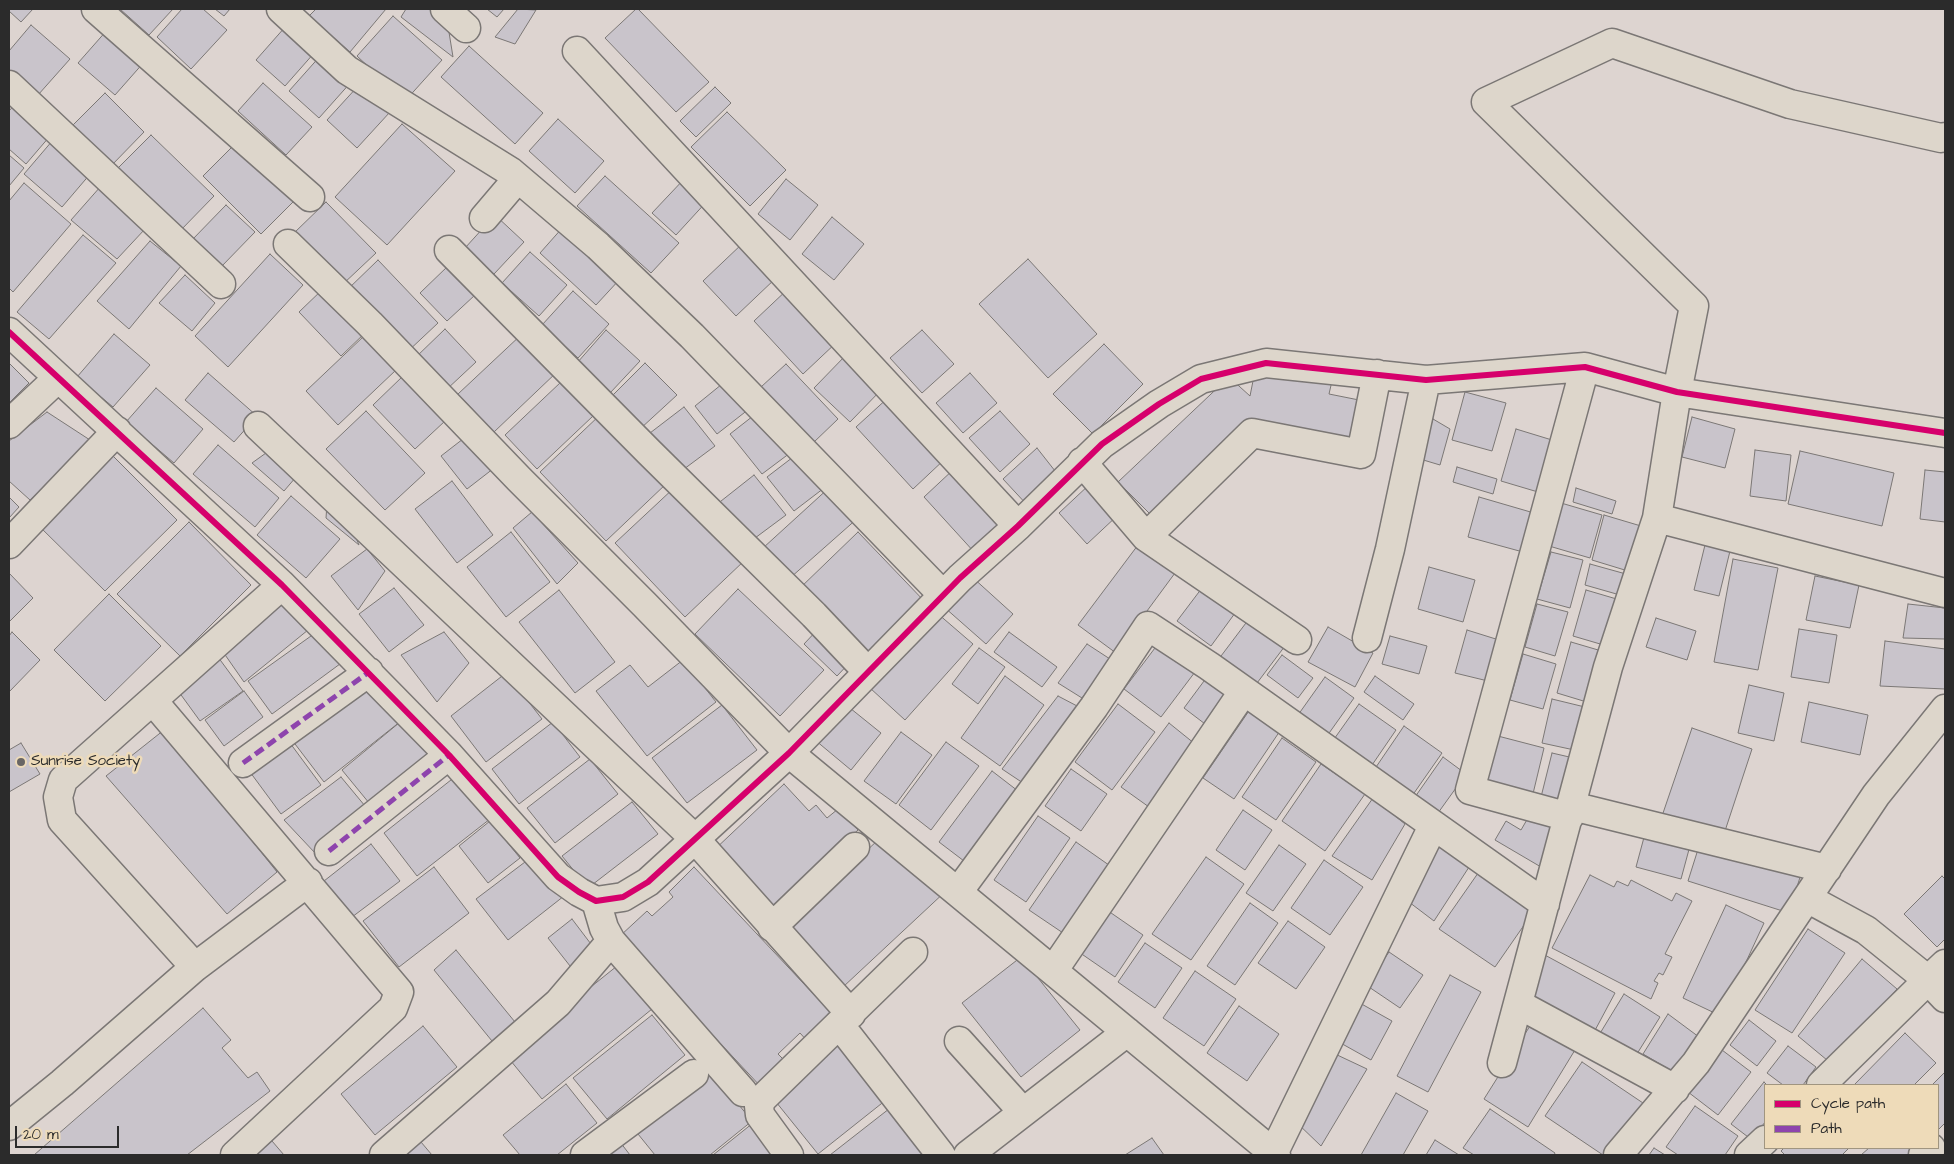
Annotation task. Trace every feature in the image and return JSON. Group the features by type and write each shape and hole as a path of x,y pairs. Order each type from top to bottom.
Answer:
{"street":[{"path":"96,9 310,197"},
{"path":"281,9 347,70 448,132 518,178 598,246 692,336 943,595"},
{"path":"445,9 466,28"},
{"path":"1502,1063 1608,667 1656,518 1677,392 1694,306 1486,102 1612,43 1790,104 1940,138 1945,137"},
{"path":"577,51 1018,526"},
{"path":"9,85 221,284"},
{"path":"484,218 518,178"},
{"path":"288,244 370,324 518,479 644,604 789,753 1275,1154 1433,826"},
{"path":"449,250 814,615 867,671"},
{"path":"9,332 282,585 449,755 558,877 596,901 623,898 648,882 789,753 943,595 1018,526 1082,462 1102,444 1159,404 1200,380 1266,363 1426,380 1585,367 1677,392 1945,433"},
{"path":"1585,367 1470,790 1827,869"},
{"path":"1146,537 1252,433 1361,454 1376,374"},
{"path":"9,424 58,378"},
{"path":"1367,638 1390,549 1426,380"},
{"path":"258,426 695,839 772,927 845,1019 941,1155"},
{"path":"9,544 117,431"},
{"path":"1082,462 1146,537 1297,640"},
{"path":"1656,518 1945,592"},
{"path":"195,967 62,820 58,797 63,780 282,585"},
{"path":"958,892 1094,707 1148,626 1209,666 1243,692 1545,904"},
{"path":"244,763 369,672"},
{"path":"1053,970 1243,692"},
{"path":"153,701 308,882 399,992 393,1008 236,1155"},
{"path":"1618,1155 1696,1063 1876,795 1945,709"},
{"path":"329,851 449,755"},
{"path":"772,927 855,847"},
{"path":"9,1126 62,1083 195,967 308,882"},
{"path":"1807,898 1866,930 1940,981 1822,1084"},
{"path":"596,901 604,928 611,941 743,1092"},
{"path":"384,1155 558,1004 611,941"},
{"path":"789,1155 760,1115 758,1106 762,1099 912,952"},
{"path":"1518,1004 1675,1089"},
{"path":"968,1155 1127,1032"},
{"path":"959,1041 1023,1112"},
{"path":"585,1155 694,1074"},
{"path":"1750,1155 1764,1141"}],"building":[{"path":"9,9 33,9 21,22"},
{"path":"120,9 173,9 149,35"},
{"path":"182,9 203,9 227,30 191,69 157,37"},
{"path":"215,9 230,9 224,16"},
{"path":"316,9 386,9 350,52 309,16"},
{"path":"406,9 430,9 448,26 453,57 401,17"},
{"path":"487,9 504,9 497,17"},
{"path":"518,9 536,10 515,44 495,37"},
{"path":"636,9 709,82 676,112 605,38"},
{"path":"393,16 442,60 405,101 357,56"},
{"path":"31,25 70,59 38,95 9,70 9,51"},
{"path":"286,26 315,52 285,86 256,60"},
{"path":"108,29 145,61 115,95 78,63"},
{"path":"469,46 543,113 515,144 441,77"},
{"path":"322,54 352,81 319,118 289,91"},
{"path":"263,83 312,127 286,155 238,111"},
{"path":"359,85 390,112 357,148 327,120"},
{"path":"715,87 731,103 696,137 680,121"},
{"path":"105,93 144,132 110,167 70,128"},
{"path":"17,102 50,136 26,164 9,149 9,111"},
{"path":"727,112 786,170 750,206 691,147"},
{"path":"558,119 604,161 575,193 529,151"},
{"path":"402,124 455,171 387,245 335,197"},
{"path":"151,135 214,196 178,233 115,171"},
{"path":"53,140 91,173 62,207 24,174"},
{"path":"238,141 297,198 261,234 203,176"},
{"path":"9,155 24,168 9,186"},
{"path":"605,176 679,243 651,273 577,206"},
{"path":"686,177 709,199 676,235 652,213"},
{"path":"786,179 818,205 790,240 758,214"},
{"path":"24,183 71,224 13,292 9,288 9,201"},
{"path":"101,186 145,229 117,259 71,220"},
{"path":"326,202 376,253 342,285 293,234"},
{"path":"226,205 255,232 220,268 191,241"},
{"path":"495,215 524,242 494,274 465,248"},
{"path":"832,217 864,244 834,280 802,254"},
{"path":"564,226 620,279 596,305 540,253"},
{"path":"83,235 116,263 49,339 17,312"},
{"path":"150,241 181,266 129,329 97,301"},
{"path":"743,243 776,278 736,316 703,281"},
{"path":"530,252 567,285 539,316 502,283"},
{"path":"270,254 303,285 228,367 195,336"},
{"path":"1028,259 1097,334 1048,378 979,304"},
{"path":"378,260 438,323 405,354 346,291"},
{"path":"448,266 475,295 447,321 420,293"},
{"path":"185,275 215,303 192,331 159,303"},
{"path":"324,288 366,332 341,356 299,312"},
{"path":"789,288 838,341 803,374 754,321"},
{"path":"573,291 609,324 578,358 542,325"},
{"path":"445,329 476,362 446,390 415,358"},
{"path":"606,330 640,361 610,393 577,363"},
{"path":"922,330 954,364 922,393 890,358"},
{"path":"114,334 150,365 113,407 77,377"},
{"path":"522,334 558,371 494,432 458,394"},
{"path":"364,336 396,370 338,425 306,391"},
{"path":"1104,344 1143,384 1093,434 1053,394"},
{"path":"848,353 884,387 850,422 814,388"},
{"path":"9,363 29,383 9,403"},
{"path":"645,363 677,395 640,429 610,398"},
{"path":"786,364 838,419 813,443 761,387"},
{"path":"1255,371 1332,381 1329,394 1359,400 1350,443 1251,422 1154,518 1118,482 1229,377 1250,396"},
{"path":"208,373 257,416 234,442 185,400"},
{"path":"970,373 997,403 963,433 936,403"},
{"path":"403,376 445,421 415,449 373,405"},
{"path":"727,380 749,409 717,434 695,406"},
{"path":"561,382 593,416 537,469 505,435"},
{"path":"156,388 203,429 174,463 126,422"},
{"path":"1465,392 1506,403 1492,451 1452,440"},
{"path":"890,396 946,458 913,489 856,427"},
{"path":"684,407 715,446 680,472 650,433"},
{"path":"762,409 794,450 762,474 730,434"},
{"path":"366,411 425,473 385,510 326,449"},
{"path":"1000,411 1030,444 1000,472 969,438"},
{"path":"47,412 90,440 30,500 9,481 9,441"},
{"path":"601,414 667,483 606,541 540,472"},
{"path":"1692,417 1735,429 1725,468 1682,457"},
{"path":"1433,419 1450,429 1440,465 1420,459"},
{"path":"1516,429 1552,440 1538,492 1501,481"},
{"path":"472,432 498,465 467,489 441,456"},
{"path":"218,445 279,498 255,527 193,474"},
{"path":"1037,448 1059,476 1029,507 1003,479"},
{"path":"1755,450 1791,455 1786,501 1750,496"},
{"path":"801,451 828,485 794,511 767,477"},
{"path":"1800,451 1894,473 1882,526 1788,504"},
{"path":"110,453 177,520 105,591 38,525"},
{"path":"266,453 296,477 284,491 252,463"},
{"path":"1457,467 1497,479 1493,494 1453,482"},
{"path":"954,469 1006,526 975,553 924,497"},
{"path":"1925,470 1945,472 1945,522 1920,519"},
{"path":"754,475 786,515 751,541 716,505"},
{"path":"452,481 493,535 457,563 415,509"},
{"path":"1090,484 1118,515 1087,544 1059,513"},
{"path":"831,486 859,517 790,578 763,548"},
{"path":"675,487 745,560 685,617 615,543"},
{"path":"1576,488 1616,501 1612,514 1573,502"},
{"path":"291,496 340,539 306,578 257,535"},
{"path":"9,497 19,507 9,518"},
{"path":"1479,497 1534,513 1523,552 1468,537"},
{"path":"1561,503 1602,515 1590,558 1549,546"},
{"path":"327,504 349,521 359,545 326,518"},
{"path":"532,512 578,563 557,584 513,528"},
{"path":"1604,515 1641,526 1628,571 1592,560"},
{"path":"189,522 251,585 180,656 117,594"},
{"path":"511,532 550,582 506,617 467,567"},
{"path":"858,532 927,604 869,660 799,589"},
{"path":"1138,545 1175,573 1116,653 1078,625"},
{"path":"1705,545 1730,551 1719,596 1694,590"},
{"path":"367,549 385,571 358,610 331,576"},
{"path":"1551,552 1583,560 1570,608 1537,599"},
{"path":"1733,559 1778,568 1758,670 1714,662"},
{"path":"1590,564 1626,574 1620,595 1585,585"},
{"path":"1429,567 1475,580 1463,622 1418,609"},
{"path":"9,573 33,598 9,622"},
{"path":"971,576 1013,614 986,644 944,607"},
{"path":"1815,576 1859,585 1850,628 1806,620"},
{"path":"1205,584 1238,609 1211,646 1177,621"},
{"path":"394,588 424,625 389,652 359,614"},
{"path":"738,589 824,670 780,716 695,634"},
{"path":"559,590 615,662 575,693 519,622"},
{"path":"1586,590 1620,600 1607,646 1573,636"},
{"path":"109,594 161,646 105,701 54,650"},
{"path":"281,600 308,630 244,682 221,649"},
{"path":"1537,604 1568,612 1555,656 1525,647"},
{"path":"1908,604 1945,608 1945,639 1903,638"},
{"path":"937,613 973,644 905,720 870,688"},
{"path":"1252,615 1288,642 1254,687 1218,660"},
{"path":"1656,618 1696,631 1687,660 1646,647"},
{"path":"820,627 853,659 837,676 804,644"},
{"path":"1328,627 1373,653 1355,687 1308,662"},
{"path":"1799,629 1837,635 1829,683 1791,677"},
{"path":"1467,630 1499,640 1488,681 1455,673"},
{"path":"318,631 344,661 272,714 248,681"},
{"path":"12,632 40,660 9,692 9,636"},
{"path":"444,632 469,663 437,702 401,655"},
{"path":"1009,632 1057,667 1042,687 994,652"},
{"path":"1390,636 1427,646 1419,674 1382,664"},
{"path":"1161,640 1198,668 1161,717 1124,689"},
{"path":"1885,641 1945,649 1945,689 1880,686"},
{"path":"1571,642 1605,652 1590,703 1557,693"},
{"path":"1087,644 1110,659 1082,698 1058,683"},
{"path":"979,648 1005,667 978,704 952,684"},
{"path":"1523,654 1556,664 1543,709 1510,700"},
{"path":"1282,655 1313,678 1298,698 1267,675"},
{"path":"218,657 243,691 200,721 176,688"},
{"path":"683,660 716,702 647,756 596,691 630,665 648,687"},
{"path":"506,673 542,719 486,762 451,716"},
{"path":"1210,673 1237,694 1213,730 1184,708"},
{"path":"1005,676 1044,705 1000,766 961,738"},
{"path":"1375,676 1414,704 1403,720 1364,692"},
{"path":"1325,677 1354,698 1327,736 1298,715"},
{"path":"369,683 401,721 324,782 292,740"},
{"path":"1749,685 1784,693 1774,741 1738,733"},
{"path":"244,691 263,717 224,746 205,720"},
{"path":"1058,696 1079,707 1026,785 1002,769"},
{"path":"1552,699 1589,708 1579,751 1542,743"},
{"path":"1809,702 1868,715 1860,755 1801,742"},
{"path":"845,704 881,733 851,770 815,740"},
{"path":"1118,704 1155,732 1112,790 1075,762"},
{"path":"1359,704 1396,730 1370,768 1332,742"},
{"path":"722,705 757,750 687,803 652,758"},
{"path":"1253,705 1284,725 1234,799 1203,778"},
{"path":"405,718 437,758 374,809 342,770"},
{"path":"553,722 580,757 519,804 492,769"},
{"path":"1169,723 1200,748 1156,812 1121,787"},
{"path":"1404,726 1442,753 1412,796 1374,770"},
{"path":"1692,728 1752,749 1722,840 1661,819"},
{"path":"164,730 277,872 227,914 106,776"},
{"path":"901,732 932,755 896,804 864,781"},
{"path":"1494,735 1544,748 1531,802 1482,781"},
{"path":"1282,738 1316,762 1276,820 1242,797"},
{"path":"946,742 979,766 931,830 899,805"},
{"name":"Sunrise Society","path":"21,743 40,774 9,792 9,750"},
{"path":"290,743 321,785 281,814 250,772"},
{"path":"1552,753 1578,759 1567,803 1541,797"},
{"path":"1443,757 1466,774 1438,813 1415,797"},
{"path":"590,759 618,794 555,843 527,808"},
{"path":"1321,764 1365,794 1325,851 1282,821"},
{"path":"1071,769 1107,794 1081,831 1045,806"},
{"path":"992,771 1018,791 964,861 939,842"},
{"path":"456,776 490,819 417,876 384,833"},
{"path":"341,777 370,812 316,854 284,820"},
{"path":"784,784 809,811 816,805 827,818 838,809 858,830 769,912 712,852"},
{"path":"1373,798 1405,824 1372,880 1332,856"},
{"path":"632,802 658,834 588,888 562,856"},
{"path":"1243,810 1272,830 1245,870 1216,850"},
{"path":"1532,811 1562,829 1541,867 1495,840 1506,821 1521,830"},
{"path":"1038,816 1070,838 1026,902 994,880"},
{"path":"490,821 520,858 488,883 459,846"},
{"path":"1646,830 1691,842 1681,879 1636,867"},
{"path":"878,840 947,890 843,987 786,926"},
{"path":"1076,842 1116,870 1069,937 1029,910"},
{"path":"1700,843 1801,874 1789,913 1688,881"},
{"path":"371,844 400,881 352,917 324,881"},
{"path":"1436,844 1471,864 1434,921 1405,899"},
{"path":"1279,845 1306,864 1273,911 1246,893"},
{"path":"1206,857 1244,884 1191,960 1152,934"},
{"path":"529,859 564,896 508,940 476,899"},
{"path":"1324,860 1363,887 1330,935 1291,908"},
{"path":"1483,866 1538,905 1495,967 1439,929"},
{"path":"434,867 469,913 399,967 363,921"},
{"path":"694,867 836,1018 809,1043 800,1033 778,1054 788,1064 762,1088 620,936 647,911 652,916 673,897 669,892"},
{"path":"1590,875 1614,887 1617,881 1628,886 1631,880 1672,901 1676,893 1692,901 1665,954 1672,957 1663,975 1659,973 1654,981 1658,983 1651,999 1552,948"},
{"path":"1942,876 1945,879 1945,939 1937,947 1904,914"},
{"path":"1250,903 1278,923 1235,985 1207,966"},
{"path":"1726,905 1764,923 1721,1016 1683,998"},
{"path":"1101,906 1143,935 1115,977 1073,948"},
{"path":"572,919 597,952 574,971 548,938"},
{"path":"1288,921 1325,947 1296,989 1258,963"},
{"path":"1808,929 1845,953 1792,1033 1755,1010"},
{"path":"1145,943 1182,968 1155,1008 1118,982"},
{"path":"456,950 515,1022 492,1041 434,970"},
{"path":"1389,952 1423,975 1400,1008 1366,985"},
{"path":"1543,954 1615,993 1593,1034 1521,994"},
{"path":"1021,957 1080,1030 1021,1077 962,1003"},
{"path":"1862,959 1897,989 1833,1065 1798,1036"},
{"path":"617,966 652,1009 542,1099 506,1055"},
{"path":"1195,971 1236,999 1204,1046 1163,1018"},
{"path":"1450,975 1481,992 1428,1092 1397,1076"},
{"path":"1624,994 1660,1017 1635,1057 1599,1035"},
{"path":"1358,1002 1392,1021 1371,1060 1337,1041"},
{"path":"1239,1006 1279,1034 1247,1081 1207,1053"},
{"path":"203,1008 231,1040 222,1048 248,1078 257,1072 270,1091 187,1155 34,1155"},
{"path":"1668,1014 1699,1037 1677,1074 1643,1054"},
{"path":"652,1015 685,1055 607,1119 573,1078"},
{"path":"1535,1018 1578,1045 1528,1127 1484,1099"},
{"path":"1749,1020 1776,1041 1757,1066 1730,1045"},
{"path":"423,1026 457,1067 375,1135 341,1094"},
{"path":"1905,1033 1936,1063 1915,1084 1855,1084"},
{"path":"845,1039 891,1096 818,1154 772,1097"},
{"path":"1788,1046 1816,1067 1804,1084 1782,1084 1767,1073"},
{"path":"1722,1050 1751,1072 1718,1115 1688,1092"},
{"path":"1333,1053 1367,1069 1321,1146 1295,1121"},
{"path":"1582,1062 1643,1103 1606,1155 1603,1155 1545,1116"},
{"path":"1945,1072 1945,1123 1939,1129 1939,1084 1933,1084"},
{"path":"713,1073 752,1121 710,1155 655,1155 638,1134"},
{"path":"1764,1082 1766,1084 1764,1084 1764,1123 1752,1140 1731,1124"},
{"path":"566,1084 597,1123 557,1155 520,1155 503,1135"},
{"path":"1396,1093 1428,1111 1403,1155 1361,1155"},
{"path":"894,1105 934,1155 830,1155"},
{"path":"1695,1106 1738,1136 1725,1155 1678,1155 1666,1147"},
{"path":"1490,1109 1555,1153 1554,1155 1474,1155 1463,1148"},
{"path":"753,1123 780,1155 713,1155"},
{"path":"617,1138 630,1155 596,1155"},
{"path":"1152,1138 1164,1155 1125,1155"},
{"path":"1435,1140 1459,1155 1426,1155"},
{"path":"272,1141 284,1155 255,1155"},
{"path":"421,1142 432,1155 405,1155"},
{"path":"1654,1148 1665,1155 1649,1155"},
{"path":"1783,1149 1848,1149 1842,1155 1785,1155 1781,1151"},
{"path":"1868,1149 1918,1149 1911,1155 1861,1155"}],"marked path":[{"path":"243,763 369,672"},
{"path":"329,851 449,755"}],"cycle path":[{"path":"9,332 282,585 449,755 558,877 596,901 623,897 648,882 789,753 960,578 1018,526 1102,444 1159,404 1201,379 1266,363 1426,380 1585,367 1677,392 1945,433"}],"place":[{"name":"Sunrise Society","path":"21,762"}]}
